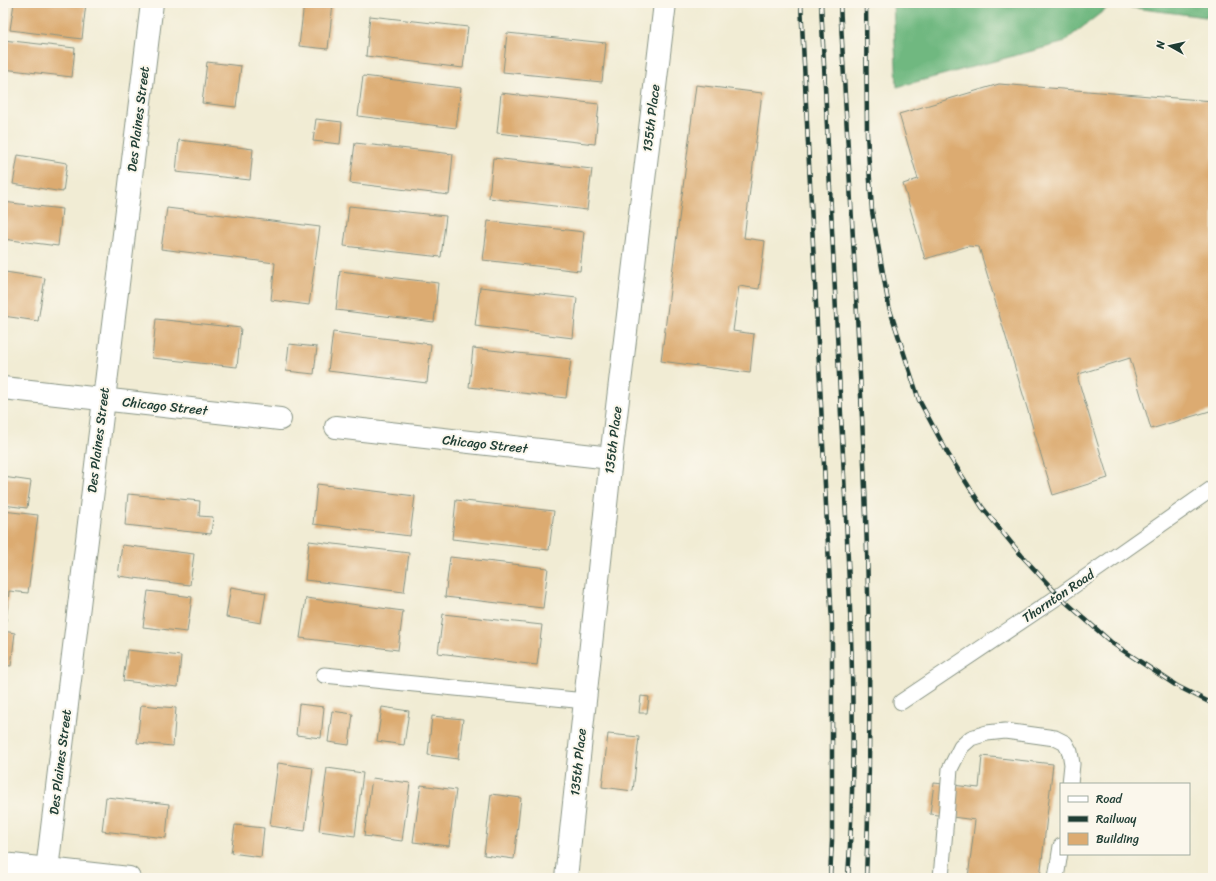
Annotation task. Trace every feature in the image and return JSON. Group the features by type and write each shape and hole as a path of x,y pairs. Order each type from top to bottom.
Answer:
{"street":[{"name":"Des Plaines Street","path":"47,873 152,3"},
{"name":"135th Place","path":"566,878 611,458 664,3"},
{"name":"Chicago Street","path":"3,388 280,419"},
{"name":"Chicago Street","path":"336,427 611,458"},
{"path":"3,864 47,873 129,878"}],"lane":[{"name":"Thornton Road","path":"901,702 1059,596 1213,488"},
{"path":"324,674 585,701"},
{"path":"941,878 950,769 961,747 971,738 987,733 1005,731 1055,738 1065,743 1070,752 1072,764 1070,783"},
{"path":"1056,878 1060,852"}],"green space":[{"path":"893,3 1213,3 1213,18 1111,5 1062,43 897,87"}],"building":[{"path":"14,3 86,3 82,39 10,30"},
{"path":"304,3 333,3 328,49 299,46"},
{"path":"370,16 468,27 463,68 366,56"},
{"path":"507,33 606,43 602,82 503,72"},
{"path":"3,40 75,48 72,77 3,69"},
{"path":"207,62 241,66 236,107 202,103"},
{"path":"363,76 461,88 456,128 358,116"},
{"path":"999,84 1213,101 1213,410 1151,429 1130,358 1079,374 1078,379 1108,478 1053,495 979,247 968,246 925,259 903,184 918,179 899,114"},
{"path":"696,85 762,93 744,238 765,241 759,289 739,286 733,331 754,334 750,373 661,361"},
{"path":"501,93 599,104 595,144 497,133"},
{"path":"316,119 342,122 340,144 313,141"},
{"path":"179,140 253,149 250,180 176,172"},
{"path":"355,143 453,154 449,195 350,183"},
{"path":"18,155 67,163 63,192 13,184"},
{"path":"493,158 592,169 587,210 489,198"},
{"path":"3,202 62,209 58,246 3,239"},
{"path":"349,206 446,216 441,257 344,246"},
{"path":"167,208 320,227 309,305 271,300 275,263 161,249"},
{"path":"488,221 584,232 580,271 483,260"},
{"path":"340,271 438,283 434,322 336,310"},
{"path":"5,272 45,278 38,321 3,316 3,289"},
{"path":"480,287 577,298 573,338 475,326"},
{"path":"156,319 241,328 237,367 152,358"},
{"path":"333,332 431,344 427,383 328,371"},
{"path":"289,344 317,347 314,374 286,371"},
{"path":"473,348 571,359 566,398 469,387"},
{"path":"3,477 31,481 27,508 3,505"},
{"path":"317,484 415,496 410,536 313,524"},
{"path":"128,494 200,501 199,516 213,517 211,534 125,525"},
{"path":"456,500 554,511 549,550 452,539"},
{"path":"3,511 38,515 28,593 9,591 6,621 3,620"},
{"path":"309,541 409,553 404,592 305,580"},
{"path":"122,545 194,554 190,585 118,576"},
{"path":"450,557 548,568 543,608 445,597"},
{"path":"231,587 266,593 261,623 226,617"},
{"path":"148,591 192,597 187,632 143,627"},
{"path":"306,598 403,611 398,650 300,638"},
{"path":"443,614 542,625 537,665 438,653"},
{"path":"3,631 15,633 11,666 3,665"},
{"path":"127,650 181,656 178,687 123,681"},
{"path":"641,696 649,697 647,713 639,713"},
{"path":"299,704 324,707 321,738 296,735"},
{"path":"141,705 176,708 173,746 137,743"},
{"path":"382,707 409,711 404,745 377,741"},
{"path":"332,711 353,714 349,745 328,742"},
{"path":"432,716 463,719 458,759 428,755"},
{"path":"608,734 639,737 633,791 602,787"},
{"path":"982,756 1053,764 1040,878 968,878 975,820 930,814 934,783 979,788"},
{"path":"278,763 313,768 305,831 270,826"},
{"path":"327,768 363,773 355,836 319,831"},
{"path":"372,778 410,783 402,841 364,836"},
{"path":"421,785 456,790 449,846 413,842"},
{"path":"491,794 521,798 514,859 484,855"},
{"path":"106,797 169,804 166,838 102,831"},
{"path":"235,825 264,828 261,857 231,853"}],"railway":[{"path":"801,3 832,625 832,841 830,878"},
{"path":"821,3 846,509 852,667 852,773 848,878"},
{"path":"840,3 858,331 867,550 869,769 866,878"},
{"path":"866,3 867,134 872,211 889,307 919,400 948,454 982,507 1022,556 1059,596 1112,643 1177,686 1213,704"}]}
